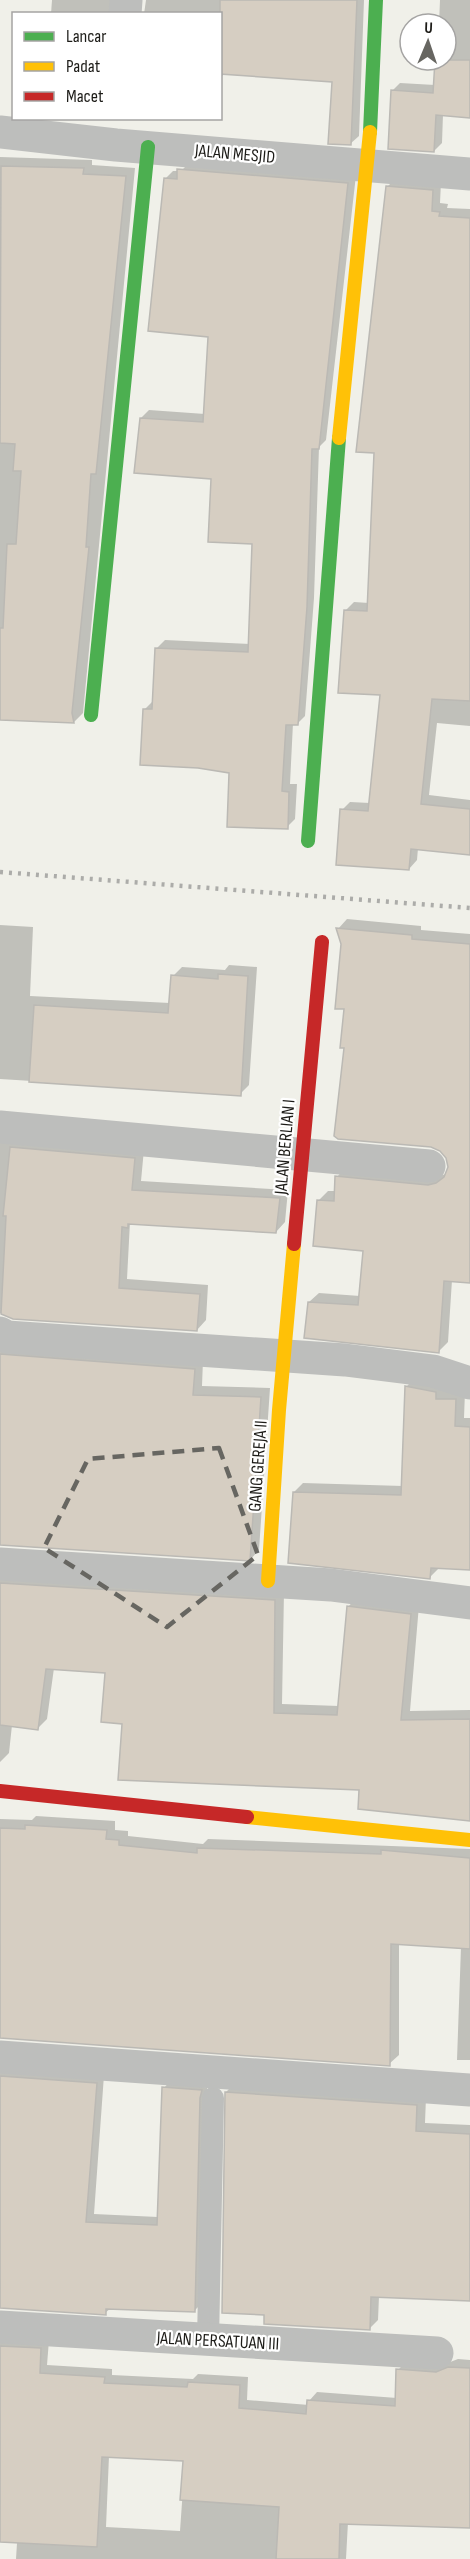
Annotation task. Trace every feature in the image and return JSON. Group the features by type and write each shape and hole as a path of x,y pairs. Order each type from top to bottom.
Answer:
{"street":[{"path":"308,841 338,443 369,165 376,0"},
{"name":"JALAN MESJID","path":"0,132 117,132 148,147 470,174"},
{"path":"91,715 148,147"},
{"name":"JALAN BERLIAN I","path":"285,1354 322,942"},
{"path":"0,1127 429,1166"},
{"path":"0,1333 7,1337 285,1354 433,1371 470,1383"},
{"name":"GANG GEREJA II","path":"268,1581 285,1354"},
{"path":"0,1564 331,1585 470,1603"},
{"path":"0,1791 470,1840"},
{"path":"0,2057 470,2090"},
{"name":"JALAN PERSATUAN III","path":"0,2327 437,2353"}],"lane":[{"path":"208,2340 213,2098"}],"highlighted area":[{"path":"219,1448 258,1555 167,1627 44,1548 88,1459"}],"building":[{"path":"220,0 357,0 351,145 328,144 332,82 222,74 222,12 220,12"},
{"path":"458,60 470,60 470,118 436,115 434,152 388,149 391,90 433,93 434,72 458,72"},
{"path":"1,166 84,168 83,174 126,176 96,474 91,474 86,547 89,547 72,713 74,723 0,720 0,628 3,628 7,544 16,544 21,471 13,471 15,444 0,443"},
{"path":"177,169 348,183 319,449 312,449 307,607 298,725 286,725 282,791 289,792 288,829 227,827 229,773 198,768 140,765 143,709 152,709 155,648 248,652 252,544 208,542 211,479 134,473 140,418 203,422 208,337 148,331 164,178 177,179"},
{"path":"386,186 433,190 432,211 440,212 439,216 470,218 470,701 432,699 421,804 470,809 470,855 411,849 409,870 336,865 340,809 368,811 380,695 338,693 344,610 367,611 374,453 356,452"},
{"path":"336,928 412,935 412,939 470,944 470,1283 444,1281 439,1353 304,1338 308,1302 358,1305 363,1251 313,1246 317,1200 334,1201 335,1176 428,1185 444,1177 448,1167 446,1158 440,1151 431,1147 338,1139 334,1136 344,1048 340,1048 344,1009 335,1009 341,944"},
{"path":"218,974 248,976 241,1096 29,1082 34,1005 168,1013 171,975 218,979"},
{"path":"10,1147 135,1158 132,1190 280,1198 276,1233 128,1224 128,1228 122,1227 119,1288 200,1294 197,1331 13,1319 1,1314 6,1216 3,1216"},
{"path":"0,1354 195,1369 193,1395 261,1397 250,1561 0,1545"},
{"path":"405,1386 436,1392 436,1399 456,1399 455,1426 470,1427 470,1570 431,1568 430,1579 288,1563 293,1492 401,1495"},
{"path":"0,1583 275,1600 274,1713 337,1715 347,1606 411,1614 401,1720 470,1719 470,1821 358,1809 359,1790 118,1780 122,1724 101,1722 105,1673 46,1669 38,1730 0,1725"},
{"path":"25,1825 107,1830 106,1839 119,1840 119,1845 197,1853 197,1848 381,1854 381,1850 470,1858 470,1949 391,1944 390,2066 0,2038 0,1828 25,1829"},
{"path":"0,2076 97,2083 86,2222 157,2225 162,2087 202,2090 195,2312 106,2309 106,2315 0,2308"},
{"path":"225,2092 417,2105 416,2131 470,2134 470,2301 371,2297 370,2330 264,2324 264,2315 222,2313"},
{"path":"0,2346 41,2348 40,2373 105,2377 104,2383 187,2387 188,2382 240,2385 239,2408 306,2414 307,2400 395,2406 396,2369 436,2372 448,2367 470,2368 470,2528 340,2524 339,2559 276,2559 279,2507 180,2500 183,2461 102,2457 97,2547 0,2542"}],"railway":[{"path":"0,872 470,908"}],"traffic: fast":[{"path":"370,132 376,0"},
{"path":"91,715 148,147"},
{"path":"308,841 339,438"}],"traffic: slow":[{"path":"339,438 370,132"},
{"path":"268,1581 279,1410 294,1244"},
{"path":"247,1817 470,1840"}],"traffic: jam":[{"path":"294,1244 322,942"},
{"path":"0,1791 247,1817"}]}
